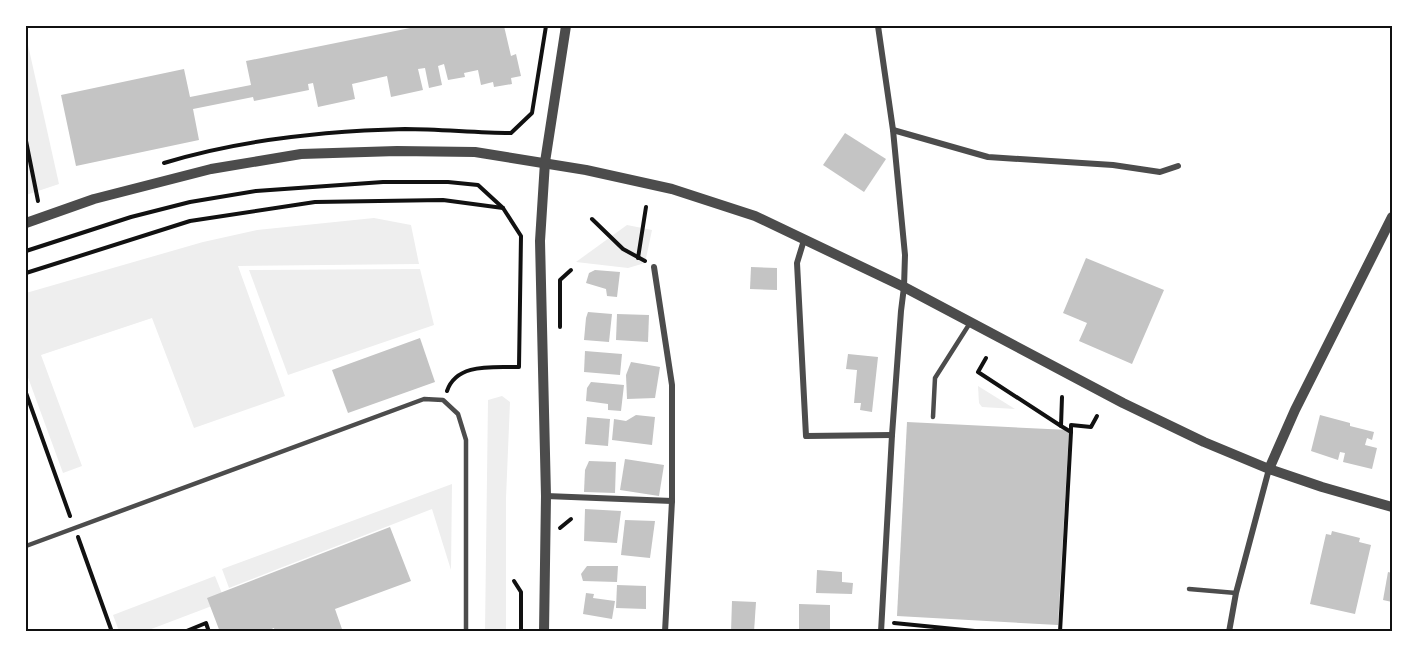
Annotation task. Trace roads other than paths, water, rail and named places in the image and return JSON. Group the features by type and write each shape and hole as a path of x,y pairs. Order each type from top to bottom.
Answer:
{"street":[{"path":"544,632 546,496 540,241 544,162 566,26"},
{"path":"878,26 905,255 881,632"},
{"path":"892,130 988,157 1113,165 1160,172 1179,166"},
{"path":"26,223 94,199 212,169 301,154 397,151 475,152 544,162 672,189 755,216 904,287 1162,422 1269,469 1392,507"},
{"path":"1229,632 1236,593 1269,469 1295,410 1392,217"},
{"path":"804,240 797,263 806,436 892,435"},
{"path":"654,267 672,385 672,501 665,632"},
{"path":"546,496 672,501"}],"lane":[{"path":"933,417 935,378 970,323"},
{"path":"26,546 424,399 443,400 458,414 466,440 466,632"},
{"path":"1189,589 1236,593"}]}
